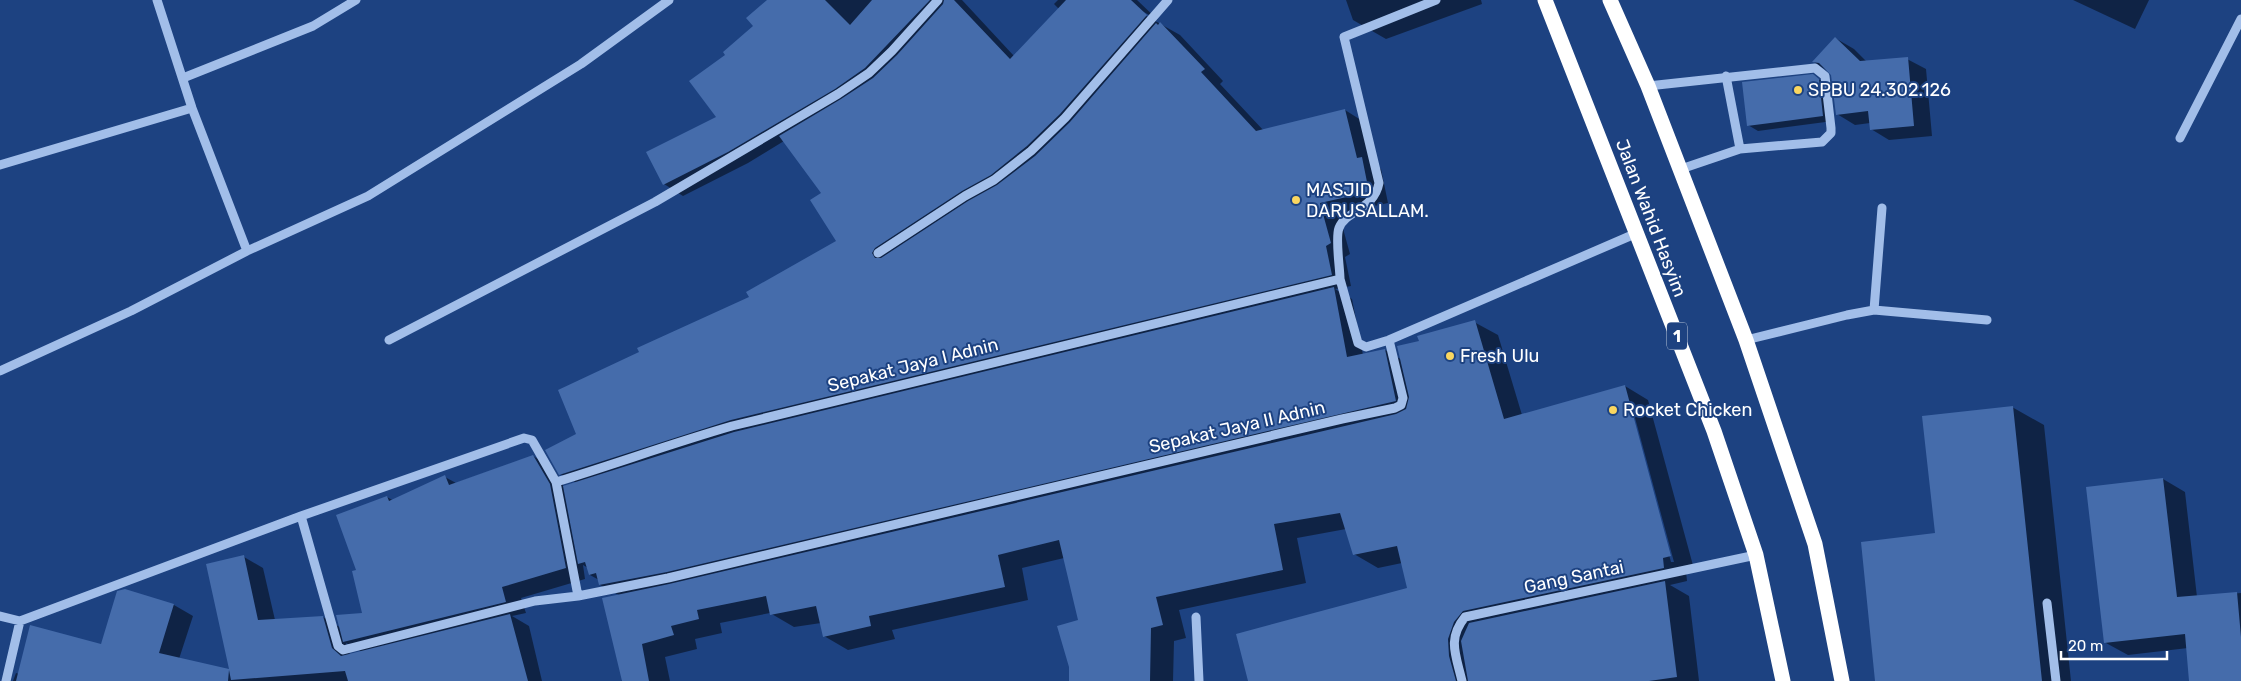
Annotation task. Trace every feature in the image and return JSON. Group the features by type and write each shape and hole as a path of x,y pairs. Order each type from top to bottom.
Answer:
{"highway":[{"name":"Jalan Wahid Hasyim","path":"1545,0 1714,431 1756,555 1783,681"},
{"path":"1610,0 1648,86 1746,340 1815,544 1842,681"}],"street":[{"path":"157,0 192,108 246,251"},
{"path":"183,78 313,26 356,0"},
{"path":"0,371 131,311 246,251 368,196 581,64 669,0"},
{"path":"390,340 655,202 838,94 869,73 892,51 938,0"},
{"path":"878,252 965,196 994,180 1031,151 1065,118 1168,0"},
{"path":"1436,0 1344,37 1379,183 1377,192 1372,200 1343,223 1338,231 1340,279 1358,343 1366,347 1389,340 1637,233"},
{"path":"2180,138 2241,19"},
{"path":"1648,86 1726,76 1815,68 1825,76 1831,133 1822,142 1740,149 1681,169"},
{"path":"1726,76 1740,149"},
{"path":"0,165 192,108"},
{"path":"1874,310 1882,208"},
{"name":"Sepakat Jaya I Adnin","path":"556,482 732,426 1340,279"},
{"path":"1746,340 1874,310 1987,320"},
{"name":"Sepakat Jaya II Adnin","path":"578,596 668,578 1332,421 1395,408 1401,405 1403,398 1389,340"},
{"path":"0,616 20,621 301,516 524,438 532,440 556,482 578,596 535,601 340,649 301,516"},
{"name":"Gang Santai","path":"1462,681 1453,642 1456,628 1465,617 1756,555"},
{"path":"2047,603 2056,681"},
{"path":"1196,617 1199,681"},
{"path":"6,681 20,621"}],"building":[{"path":"767,0 825,0 850,25 872,0 930,0 865,68 835,89 728,152 663,185 646,152 716,117 689,81 725,55 723,52 753,26 746,18"},
{"path":"944,0 954,0 1010,59 1066,0 1131,0 1147,15 1060,114 1027,146 991,175 962,191 875,248 872,253 875,258 881,258 968,201 997,185 1035,156 1070,122 1156,23 1158,25 1160,22 1205,69 1201,72 1256,131 1345,109 1357,158 1362,157 1369,192 1320,203 1331,243 1326,246 1332,275 731,420 559,475 545,450 576,434 558,390 639,352 637,348 749,297 746,292 836,241 810,200 821,193 779,136 873,78 897,55 943,4"},
{"path":"1835,37 1860,61 1908,57 1914,126 1870,130 1868,111 1836,115 1831,75 1819,63 1812,62"},
{"path":"1813,74 1819,79 1823,116 1747,126 1742,82"},
{"path":"1334,287 1347,357 1385,349 1396,401 667,572 599,585 596,573 589,575 585,562 578,564 563,486 734,432"},
{"path":"1475,320 1504,419 1625,385 1671,556 1663,558 1664,568 1463,611 1454,622 1448,639 1449,656 1456,681 1248,681 1236,634 1407,588 1397,546 1353,555 1340,513 1274,524 1283,570 1156,597 1163,625 1151,628 1150,681 1069,681 1069,667 1057,626 1078,620 1059,540 998,555 1005,587 869,616 871,626 823,637 816,606 770,615 766,596 697,610 699,619 671,626 674,635 642,644 649,681 622,681 602,598 1396,414 1406,409 1409,397 1397,346 1419,341 1417,336"},
{"path":"2013,406 2042,681 1875,681 1861,542 1935,533 1922,416"},
{"path":"533,455 550,484 566,568 502,587 506,602 343,642 336,615 362,613 352,571 356,570 336,515 387,496 389,501 445,475 449,485"},
{"path":"2163,478 2177,597 2237,592 2241,637 2241,681 2189,681 2185,634 2104,643 2086,487"},
{"path":"244,555 258,620 323,616 332,648 341,656 510,614 528,681 348,681 345,671 231,680 229,670 228,681 16,681 30,625 101,644 117,591 125,589 174,604 159,653 229,669 206,564"},
{"path":"1665,581 1677,677 1649,681 1468,681 1461,641 1469,623"}],"place":[{"name":"SPBU 24.302.126","path":"1798,90"},
{"name":"MASJID DARUSALLAM.","path":"1296,200"},
{"name":"Fresh Ulu","path":"1450,356"},
{"name":"Rocket Chicken","path":"1613,410"}]}
